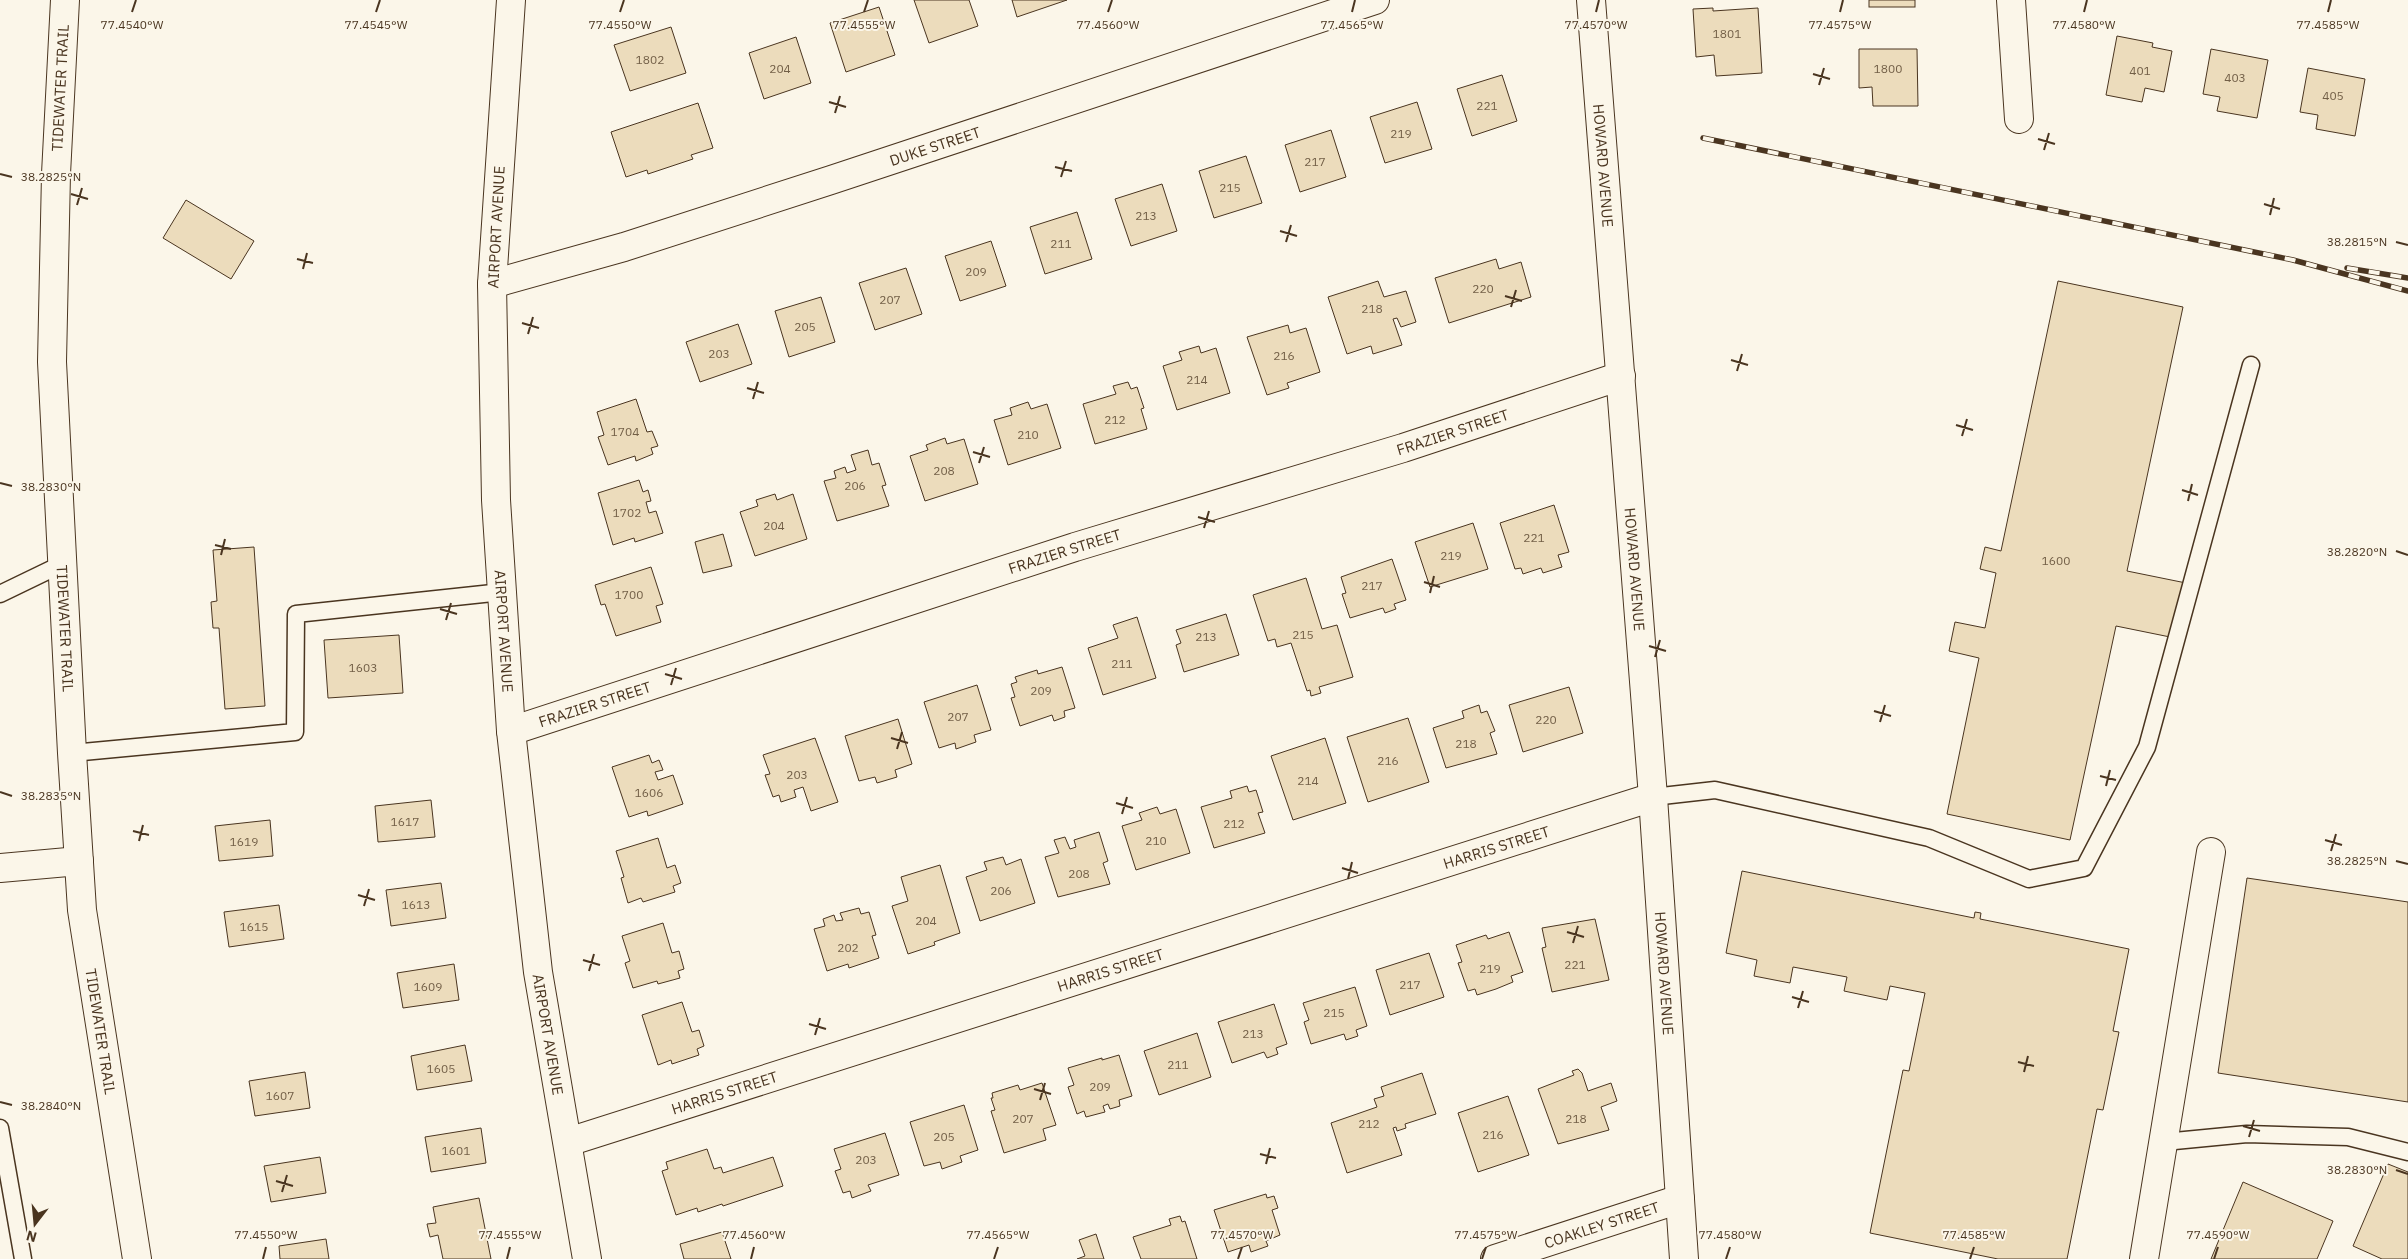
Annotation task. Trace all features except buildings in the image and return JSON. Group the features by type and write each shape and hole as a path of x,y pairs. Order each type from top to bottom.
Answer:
{"street":[{"name":"TIDEWATER TRAIL","path":"65,0 56,174 52,362 72,753 82,910 138,1256"},
{"name":"AIRPORT AVENUE","path":"510,0 492,284 496,500 511,731 538,972 587,1259"},
{"name":"DUKE STREET","path":"492,284 624,247 1375,0"},
{"name":"HOWARD AVENUE","path":"1592,0 1653,797 1684,1259"},
{"path":"2012,0 2019,119"},
{"name":"FRAZIER STREET","path":"511,731 1065,550 1403,448 1621,376"},
{"name":"HARRIS STREET","path":"568,1142 1653,797"},
{"path":"2144,1259 2211,852"},
{"path":"0,868 79,862"},
{"name":"COAKLEY STREET","path":"1494,1259 1680,1199"}],"lane":[{"path":"1653,797 1715,790 1929,838 2029,878 2084,868 2147,747 2252,365"},
{"path":"0,594 62,564"},
{"path":"72,753 295,732 296,614 502,592"},
{"path":"0,1128 23,1259"},
{"path":"2164,1142 2247,1134 2348,1137 2408,1152"}],"railway":[{"path":"1703,138 2293,260 2408,291"},
{"path":"2347,268 2408,278"}]}
